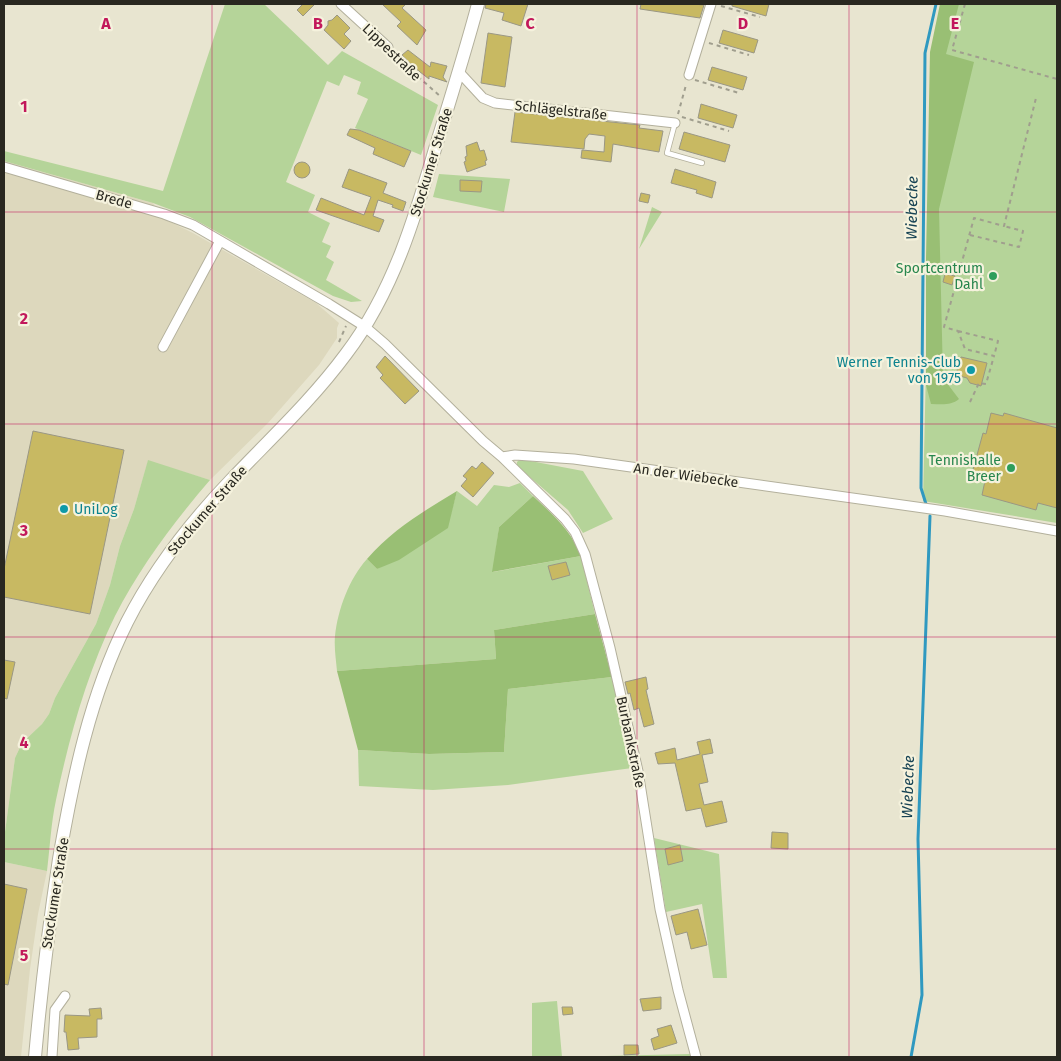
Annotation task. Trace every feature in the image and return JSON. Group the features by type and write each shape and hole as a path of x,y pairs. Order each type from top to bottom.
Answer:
{"main road":[{"name":"Stockumer Straße","path":"35,1057 50,918 70,799 79,756 92,710 108,665 144,590 160,566 190,526 231,479 294,416 321,385 347,353 382,295 407,240 421,199 478,4"}],"street":[{"name":"Lippestraße","path":"341,4 388,47"},
{"path":"689,75 700,40 715,5"},
{"name":"Schlägelstraße","path":"459,72 483,98 495,103 675,123"},
{"name":"Brede","path":"4,168 164,214 193,225 364,326"},
{"path":"162,347 220,241"},
{"path":"364,326 386,344 483,441 502,457"},
{"name":"An der Wiebecke","path":"502,457 515,455 574,459 945,511 1057,531"},
{"name":"Burbankstraße","path":"502,457 564,519 575,532 585,554 610,648 636,761 660,910 678,990 696,1057"},
{"path":"52,1057 55,1010 65,996"}],"lane":[{"path":"675,123 667,153 702,163"}],"path":[{"path":"965,4 952,50 1057,79"},
{"path":"715,5 760,18"},
{"path":"700,40 749,55"},
{"name":"Lippestraße","path":"388,47 396,59 443,98"},
{"path":"729,131 677,115 688,78 739,92"},
{"path":"1004,226 1036,98"},
{"path":"970,235 1019,247 1024,231 974,218 944,327 998,341 986,384 979,383 970,402"},
{"path":"336,348 351,318"},
{"path":"958,331 965,349 994,356"}],"shaded area":[{"path":"4,161 153,203 162,218 193,233 316,303 339,323 337,338 319,365 268,423 210,480 148,461 96,624 55,698 49,714 42,724 22,743 15,758 5,832 4,832"},
{"path":"4,862 47,871 38,914 30,969 21,1057 4,1057"}],"green space":[{"path":"225,4 264,4 328,65 342,51 438,105 421,155 355,128 368,99 357,94 361,82 344,75 339,86 327,81 286,182 315,195 308,212 330,223 322,242 331,246 326,257 334,262 326,280 362,301 351,302 333,296 190,217 153,203 4,161 4,151 163,191"},
{"path":"940,4 959,4 946,54 974,62 939,209 943,378 959,399 949,404 931,404 926,385 926,258 930,52"},
{"name":"Sportcentrum Dahl","path":"944,4 1057,4 1057,523 923,501 933,52"},
{"path":"439,174 510,179 504,212 433,197"},
{"path":"652,207 662,212 639,249"},
{"path":"520,459 583,471 613,519 583,533 568,510 517,466 517,462"},
{"path":"148,460 210,480 183,512 135,580 105,638 87,683 67,753 54,809 47,871 4,862 4,832 15,758 22,743 42,724 49,714 55,698 96,624 110,585 120,546 134,509"},
{"path":"520,483 533,496 499,527 493,572 581,556 595,614 494,630 496,659 337,671 335,654 336,626 345,595 367,559 377,569 447,528 457,491 477,506 494,485 509,487"},
{"path":"457,491 448,528 399,560 377,569 367,559 398,530"},
{"path":"533,496 567,531 581,556 492,572 499,527"},
{"path":"595,614 612,677 508,689 504,752 429,754 358,750 337,671 496,659 494,630"},
{"path":"612,677 632,768 508,785 433,790 359,786 358,750 429,754 504,752 508,689"},
{"path":"654,838 719,854 727,978 713,978 702,904 666,912"},
{"path":"557,1001 562,1057 532,1057 532,1003"},
{"path":"690,1054 690,1057 562,1057"}],"building":[{"path":"303,4 315,4 303,16 297,10"},
{"path":"382,4 406,4 402,8 426,30 417,45 397,26 401,22"},
{"path":"486,4 528,4 521,26 502,20 504,13 485,8"},
{"path":"641,4 704,5 700,18 640,9"},
{"path":"732,4 769,4 766,16 732,6"},
{"path":"337,15 350,28 344,34 351,41 344,49 324,30 328,25 328,21"},
{"path":"723,30 758,40 754,53 719,43"},
{"path":"488,33 512,37 505,87 481,83"},
{"path":"408,50 430,67 431,62 447,66 443,77 447,82 429,76 429,79 415,68 402,55"},
{"path":"712,67 747,77 743,90 708,80"},
{"path":"701,104 737,115 733,128 698,118"},
{"path":"515,112 640,125 639,128 663,131 659,152 613,144 611,162 581,158 582,150 604,152 605,136 589,134 585,139 584,149 511,142"},
{"path":"350,129 359,130 411,151 404,167 373,154 375,148 347,135"},
{"path":"684,132 730,145 725,162 679,149"},
{"path":"477,142 480,151 484,150 487,160 485,161 486,165 467,172 464,162 467,156 466,146"},
{"path":"299,162 305,162 310,167 308,176 299,178 294,173 294,167"},
{"path":"349,169 387,183 383,193 406,202 403,211 378,200 373,216 384,220 379,232 316,210 321,198 364,215 371,197 342,187"},
{"path":"675,169 716,182 712,198 696,193 697,190 671,183"},
{"path":"460,180 482,181 481,192 460,191"},
{"path":"641,193 650,195 648,203 639,201"},
{"path":"945,274 955,276 952,285 943,282"},
{"path":"385,356 419,391 405,404 380,378 383,375 376,367"},
{"name":"Werner Tennis-Club von 1975","path":"961,357 987,363 981,386 970,383 967,378 956,375"},
{"name":"Tennishalle Breer","path":"991,413 1003,416 1004,413 1057,428 1057,508 1038,503 1036,510 982,495 985,481 971,477 983,433 986,434"},
{"name":"UniLog","path":"33,431 124,450 90,614 4,597 4,569"},
{"path":"482,462 494,473 473,497 461,486 467,479 463,476 472,466 476,469"},
{"path":"566,562 570,575 552,580 548,566"},
{"path":"4,660 15,662 7,699 4,698"},
{"path":"646,677 648,689 646,690 654,724 644,727 639,708 634,710 625,682"},
{"path":"710,739 713,753 702,755 708,782 699,784 704,805 722,801 727,822 706,827 701,808 686,811 675,763 658,764 655,753 675,748 677,760 700,754 697,742"},
{"path":"772,832 788,833 788,849 771,848"},
{"path":"680,845 683,861 668,865 665,849"},
{"path":"4,884 27,889 8,985 4,984"},
{"path":"698,909 707,945 691,949 687,932 676,935 671,916"},
{"path":"661,997 661,1009 643,1011 640,999"},
{"path":"562,1007 572,1007 573,1014 563,1015"},
{"path":"101,1008 102,1019 97,1019 97,1037 78,1038 79,1049 68,1050 66,1032 64,1032 65,1015 90,1016 89,1009"},
{"path":"671,1025 677,1043 654,1050 651,1039 659,1036 657,1029"},
{"path":"624,1045 638,1045 639,1054 624,1055"}],"waterway":[{"name":"Wiebecke","path":"926,504 921,488 925,53 936,4"},
{"name":"Wiebecke","path":"911,1057 922,995 918,839 930,516"}],"place":[{"name":"Sportcentrum Dahl","path":"993,276"},
{"name":"Werner Tennis-Club von 1975","path":"971,370"},
{"name":"Tennishalle Breer","path":"1011,468"},
{"name":"UniLog","path":"64,509"}]}
